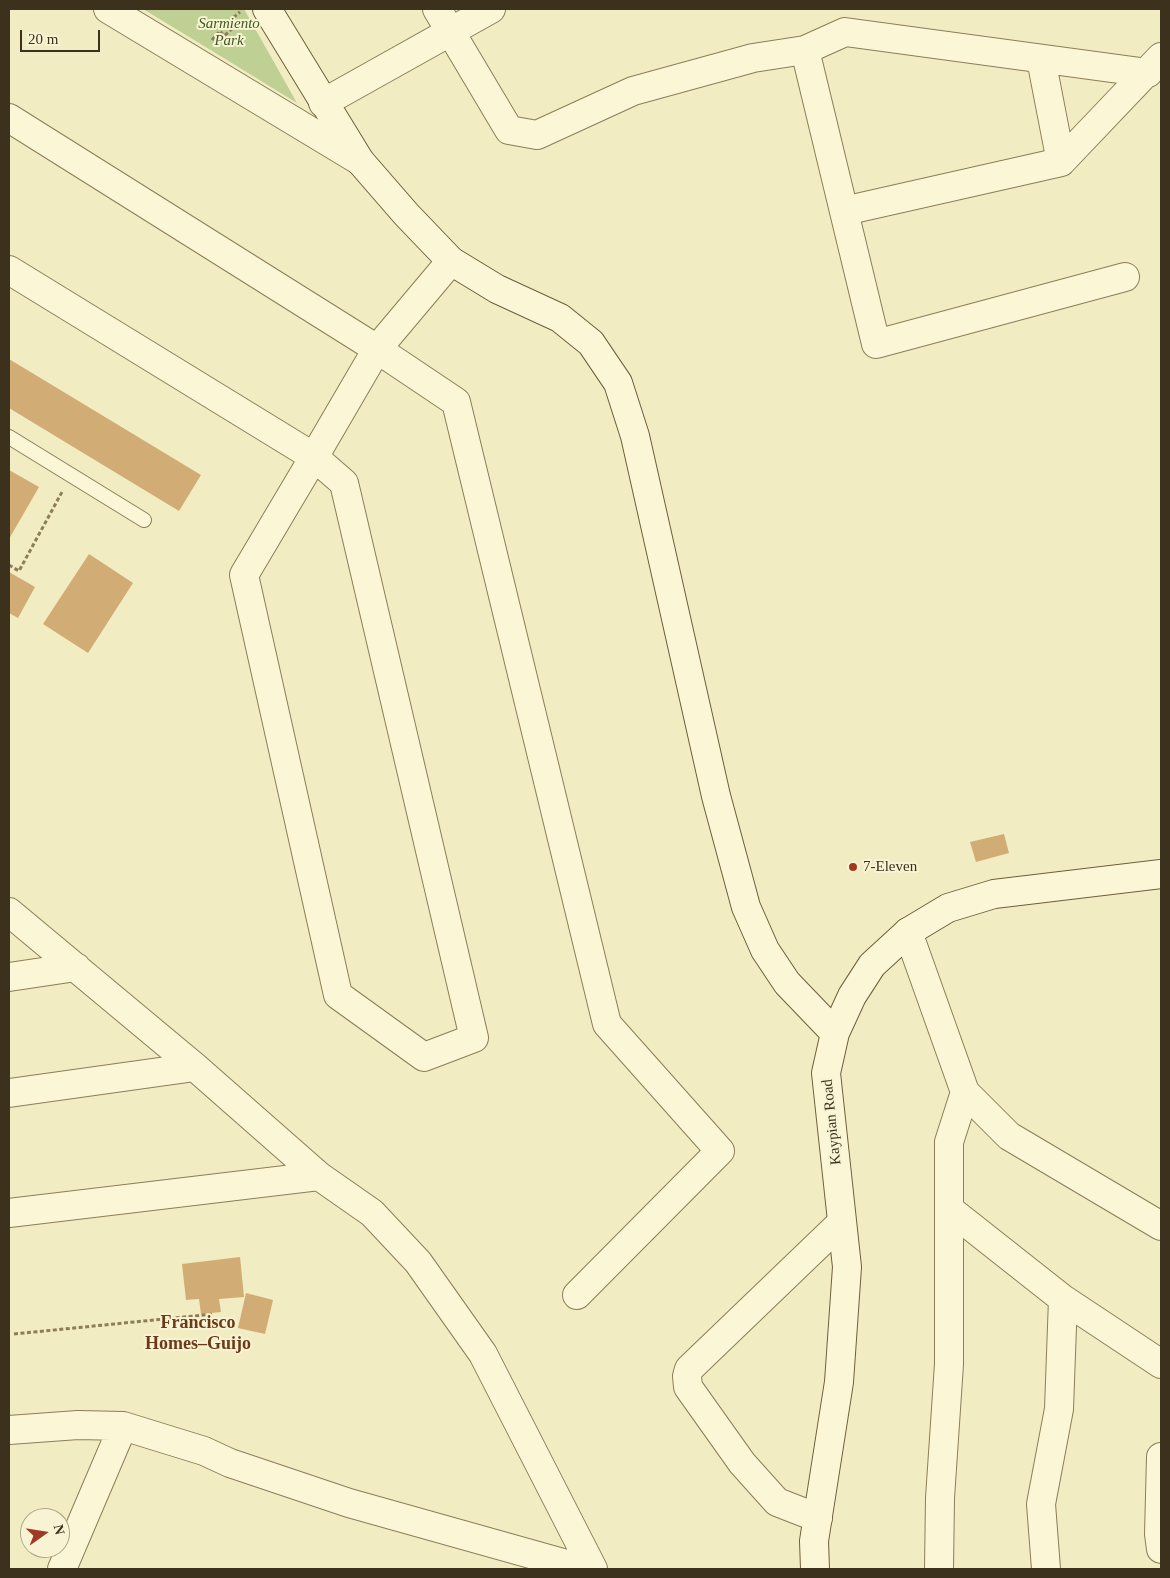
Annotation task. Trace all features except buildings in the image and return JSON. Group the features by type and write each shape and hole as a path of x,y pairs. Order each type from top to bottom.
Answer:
{"street":[{"path":"108,9 360,161"},
{"path":"267,9 360,161 406,214 451,261 497,289 560,318 591,343 618,383 634,436 716,796 746,907 764,950 787,983 835,1032"},
{"path":"436,9 509,130 537,135 633,91 753,58 805,50 845,32 1041,59 1155,65"},
{"path":"323,102 491,9"},
{"path":"805,50 876,344 1125,277"},
{"path":"1041,59 1061,162"},
{"path":"844,211 1061,162 1155,65"},
{"path":"9,118 377,349 456,402 607,1024 720,1151 577,1295"},
{"path":"9,270 314,458 344,483 474,1038 424,1057 338,995 244,575 314,458 377,349 451,261"},
{"name":"Kaypian Road","path":"816,1569 814,1541 839,1382 847,1267 826,1073 835,1032 852,996 872,966 908,932 948,908 994,894 1161,874"},
{"path":"9,912 195,1067 319,1176 372,1213 418,1262 483,1354 593,1569"},
{"path":"908,932 965,1092 1009,1136 1161,1226"},
{"path":"9,977 76,967"},
{"path":"9,1093 195,1067"},
{"path":"939,1569 940,1498 950,1364 949,1142 965,1092"},
{"path":"9,1213 319,1176"},
{"path":"949,1210 1063,1299 1161,1364"},
{"path":"818,1518 777,1502 771,1496 742,1463 688,1387 687,1376 689,1369 841,1223"},
{"path":"1046,1569 1041,1504 1059,1409 1063,1299"},
{"path":"9,1430 78,1425 123,1426 204,1451 230,1463 349,1503 545,1563 584,1569"},
{"path":"71,1567 123,1426"},
{"path":"1161,1457 1159,1534 1161,1549"}],"lane":[{"path":"9,436 144,520"}],"path":[{"path":"224,36 233,28 228,22 244,9"},
{"path":"9,565 19,571 71,475"},
{"path":"14,1334 214,1314"}],"green space":[{"name":"Sarmiento Park","path":"143,9 244,9 297,103 204,46"}],"place":[{"name":"7-Eleven","path":"853,867"}],"district":[{"name":"Francisco Homes–Guijo","path":"198,1334"}]}
